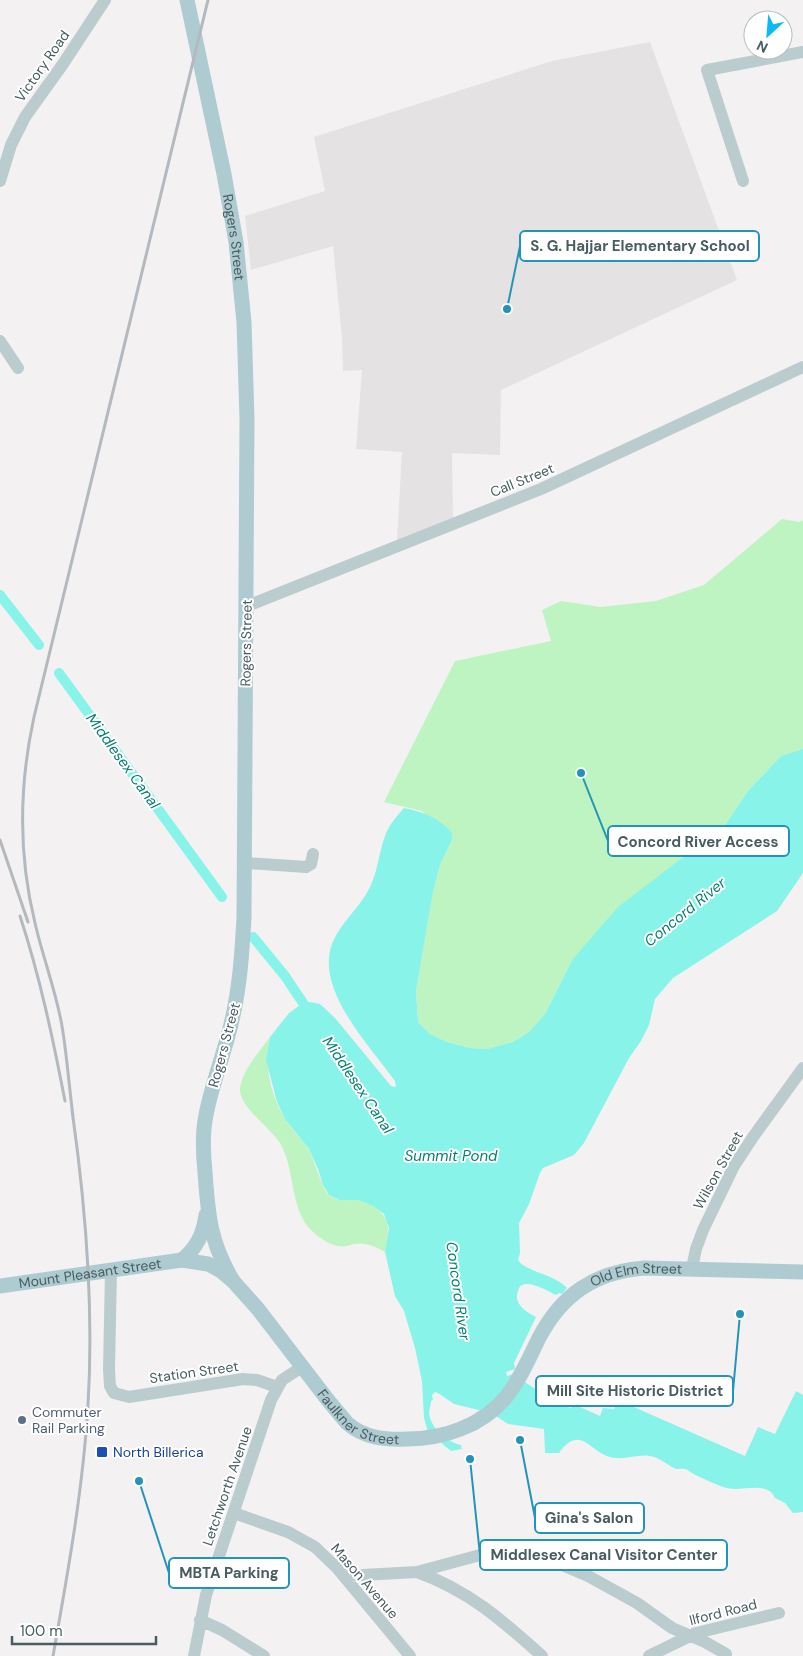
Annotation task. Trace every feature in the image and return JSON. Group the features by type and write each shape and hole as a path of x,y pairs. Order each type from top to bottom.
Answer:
{"main road":[{"name":"Rogers Street","path":"186,0 221,157 233,224 244,322 247,606 244,918 238,990 232,1021 209,1102 204,1132 207,1211 217,1249 233,1281"},
{"name":"Mount Pleasant Street","path":"182,1260 192,1250 200,1236 207,1211"},
{"name":"Mount Pleasant Street","path":"0,1286 182,1260 208,1264 221,1271 233,1281"},
{"name":"Old Elm Street","path":"519,1378 539,1338 553,1316 573,1295 588,1283 610,1274 630,1270 692,1268 803,1272"},
{"name":"Faulkner Street","path":"233,1281 258,1309 343,1420 361,1433 372,1437 394,1439 438,1436 464,1428 488,1414 506,1398 519,1378"}],"street":[{"name":"Victory Road","path":"0,182 12,145 25,117 63,64 103,0"},
{"path":"743,181 707,70 802,56"},
{"path":"0,342 18,368"},
{"name":"Call Street","path":"247,606 541,489 803,366"},
{"path":"245,863 306,867 311,864 313,854"},
{"name":"Wilson Street","path":"692,1268 703,1230 738,1159 803,1068"},
{"name":"Station Street","path":"111,1270 109,1369 110,1386 114,1393 129,1396 243,1379 256,1380 277,1387"},
{"name":"Letchworth Avenue","path":"194,1656 209,1584 268,1408 277,1387 285,1378 302,1367"},
{"name":"Mason Avenue","path":"234,1513 281,1529 302,1539 327,1557 410,1656"},
{"path":"344,1576 417,1572 487,1552 522,1551 548,1558 588,1576 637,1603 672,1628 705,1642 726,1654"},
{"path":"417,1572 451,1586 477,1601 506,1623 542,1656"},
{"name":"Ilford Road","path":"649,1656 689,1636 722,1625 779,1613"},
{"path":"200,1620 222,1630 264,1656"}],"shaded area":[{"path":"650,42 737,280 501,390 500,455 452,453 453,518 397,540 402,452 356,449 362,370 343,371 342,338 333,246 251,270 245,216 325,191 314,137 552,61"}],"green space":[{"path":"782,519 799,522 803,520 803,749 781,756 748,791 715,840 682,858 572,960 545,1014 529,1032 513,1042 487,1049 470,1048 447,1042 430,1034 418,1022 416,991 433,892 440,865 451,842 422,811 384,802 455,661 551,641 542,610 561,601 601,607 656,601 704,585"},
{"path":"270,1037 267,1057 268,1068 272,1091 281,1111 309,1150 326,1192 340,1200 364,1201 374,1206 383,1214 388,1224 385,1252 366,1244 338,1246 331,1244 315,1233 305,1222 296,1201 289,1165 280,1143 250,1110 241,1096 241,1082 244,1075"}],"water":[{"name":"Summit Pond","path":"803,749 803,873 777,911 673,978 655,999 649,1025 629,1058 584,1143 574,1155 543,1168 540,1173 529,1204 519,1223 520,1253 518,1260 521,1264 556,1280 567,1288 562,1294 556,1295 531,1284 522,1285 518,1289 517,1300 519,1304 536,1317 514,1363 515,1369 506,1372 507,1376 513,1374 556,1403 571,1408 573,1404 600,1416 603,1408 614,1409 618,1400 745,1456 758,1427 775,1434 796,1391 803,1395 803,1512 793,1513 785,1503 775,1498 767,1489 733,1489 724,1487 686,1469 674,1468 653,1457 616,1458 607,1456 581,1440 574,1440 567,1444 559,1453 545,1453 544,1429 508,1424 491,1413 454,1404 435,1392 432,1395 433,1400 431,1401 429,1412 430,1419 441,1434 456,1444 461,1445 462,1449 451,1451 428,1432 424,1418 422,1381 415,1348 404,1311 395,1296 385,1252 389,1228 384,1214 374,1206 359,1200 339,1200 329,1195 323,1185 309,1149 285,1119 277,1102 266,1060 270,1037 289,1013 303,1003 320,1004 335,1018 391,1086 396,1086 395,1081 348,1017 331,980 329,962 332,944 336,936 370,887 388,829 404,808 431,816 452,833 451,842 440,865 433,892 416,991 418,1022 430,1034 447,1042 470,1048 487,1049 513,1042 529,1032 545,1014 572,960 618,907 682,858 715,840 748,791 781,756"}],"waterway":[{"name":"Middlesex Canal","path":"0,595 39,645"},
{"name":"Middlesex Canal","path":"59,673 222,897"},
{"name":"Middlesex Canal","path":"253,937 285,976 311,1015"}],"railway":[{"path":"73,1116 62,1026 29,897 22,820 25,769 34,717 208,0"},
{"path":"0,840 28,922"},
{"path":"20,916 46,1008 65,1101"},
{"path":"53,1656 79,1499 86,1436 90,1368 88,1257 72,1110"}],"place":[{"name":"S. G. Hajjar Elementary School","path":"507,309"},
{"name":"Concord River Access","path":"581,773"},
{"name":"Mill Site Historic District","path":"740,1314"},
{"name":"Commuter Rail Parking","path":"22,1420"},
{"name":"Gina's Salon","path":"520,1440"},
{"name":"North Billerica","path":"102,1452"},
{"name":"Middlesex Canal Visitor Center","path":"470,1459"},
{"name":"MBTA Parking","path":"139,1481"}],"water label":[{"name":"Concord River","path":"685,912"},
{"name":"Concord River","path":"458,1291"}]}
